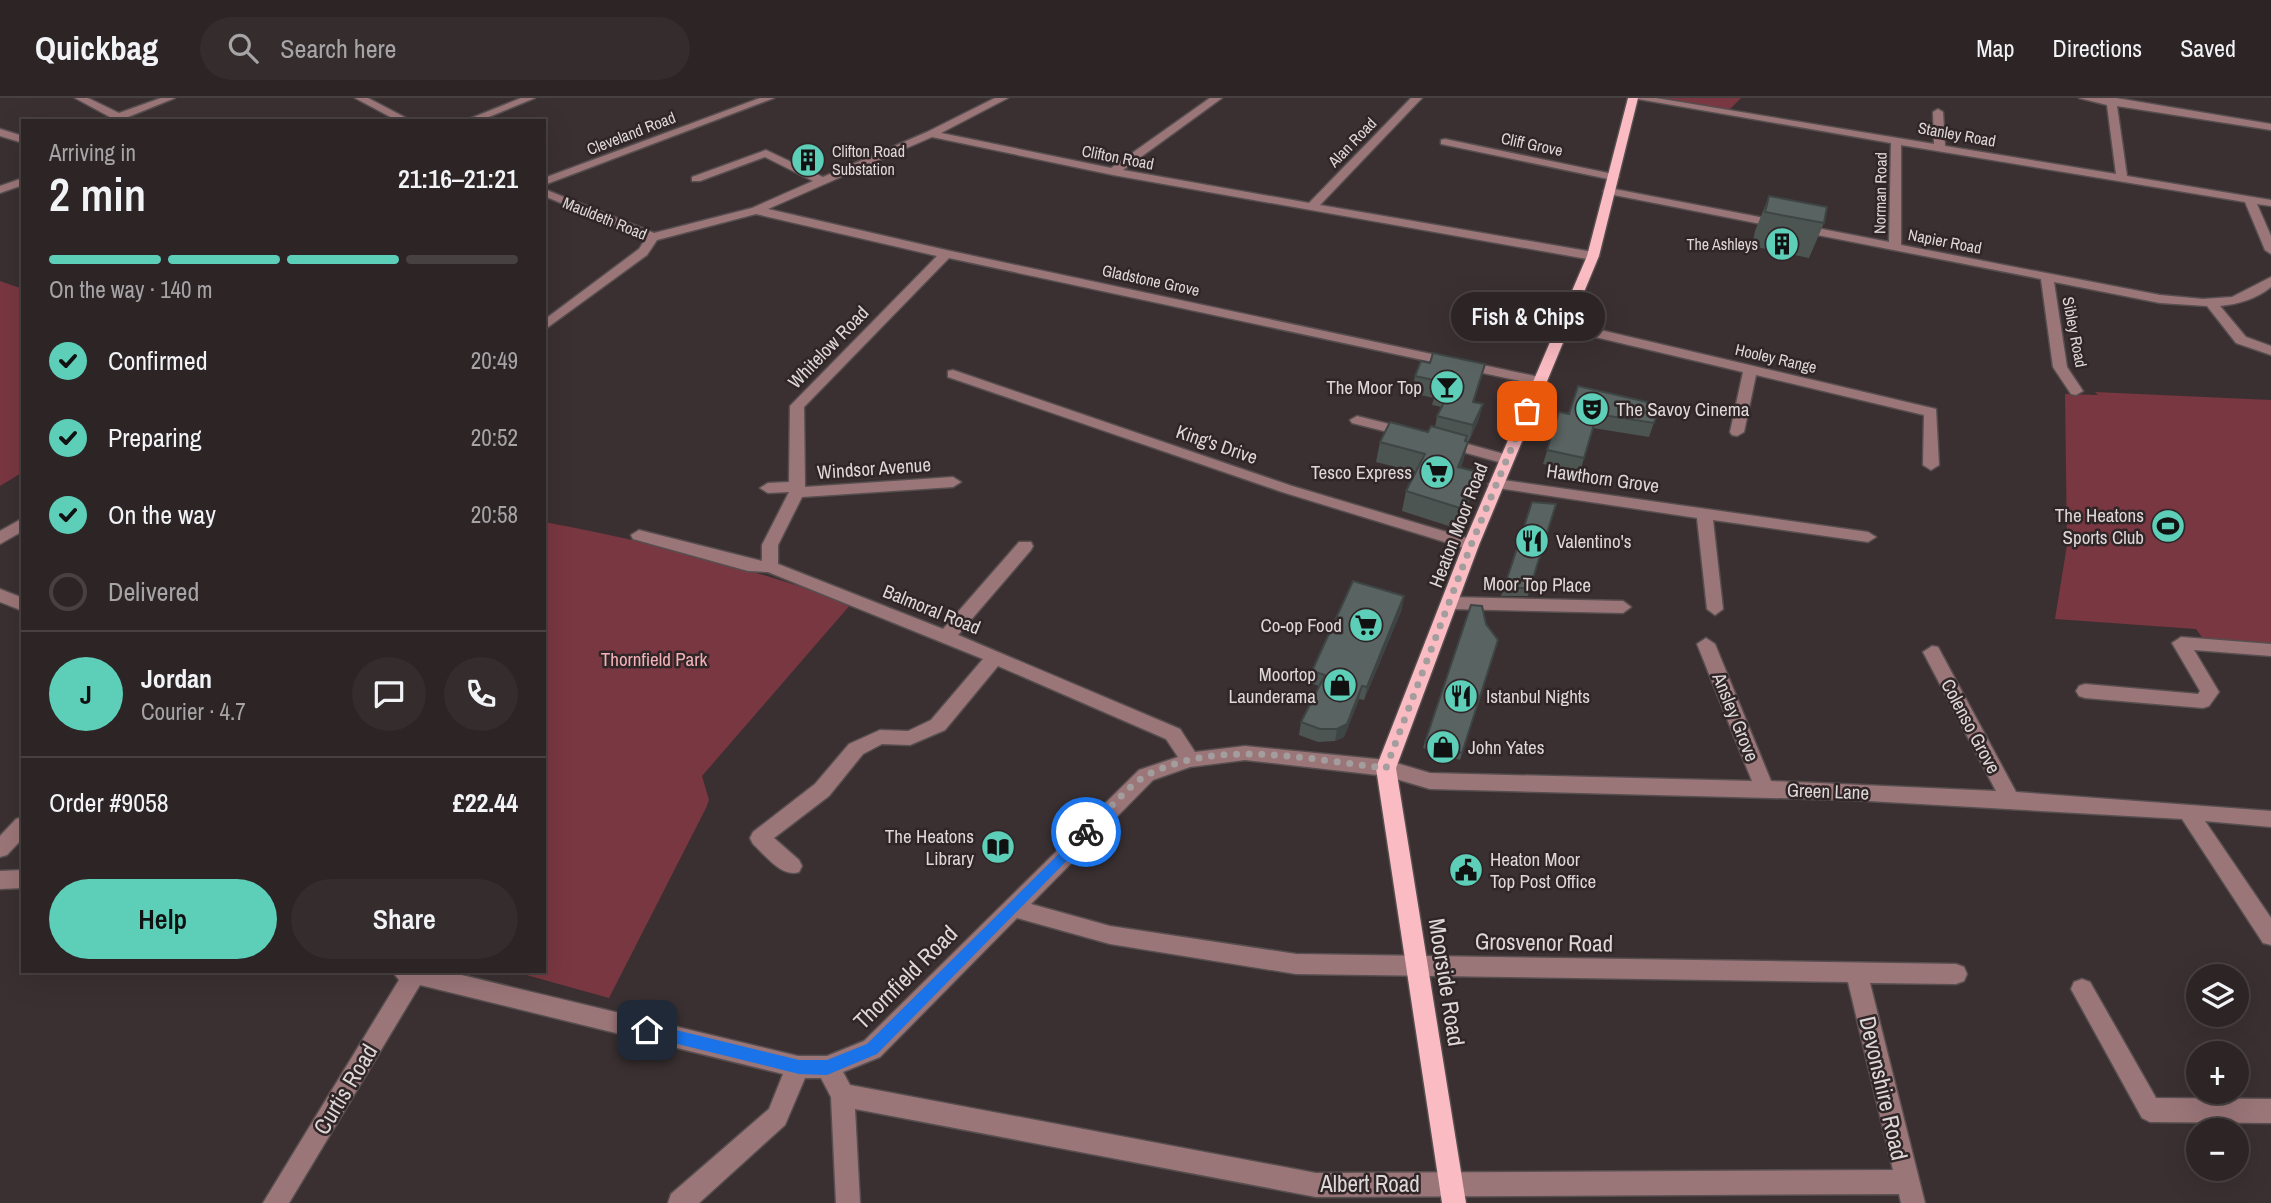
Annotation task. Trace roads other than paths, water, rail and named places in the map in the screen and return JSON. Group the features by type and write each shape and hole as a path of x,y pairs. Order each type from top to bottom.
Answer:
{"main road":[{"name":"Heaton Moor Road","path":"1386,768 1471,545 1593,256 1635,98"},
{"name":"Moorside Road","path":"1386,768 1452,1193"}],"street":[{"path":"80,98 113,119 170,98"},
{"path":"360,98 403,119"},
{"path":"474,119 530,98"},
{"name":"Cleveland Road","path":"546,181 769,98"},
{"path":"653,237 755,210 931,134 1003,98"},
{"path":"1113,172 1217,98"},
{"name":"Alan Road","path":"1310,208 1417,98"},
{"name":"Stanley Road","path":"1635,98 2271,202"},
{"path":"2084,98 2111,100 2271,127"},
{"path":"2111,100 2122,178"},
{"path":"1938,112 1940,148"},
{"path":"0,132 21,140"},
{"name":"Clifton Road","path":"931,134 1113,172 1593,256"},
{"name":"Norman Road","path":"1895,247 1896,140"},
{"name":"Cliff Grove","path":"1446,142 1613,177"},
{"path":"696,179 766,153 822,181"},
{"path":"0,190 21,182"},
{"name":"Napier Road","path":"1609,191 2160,299 2212,304 2242,297 2271,281"},
{"name":"Mauldeth Road","path":"546,193 653,237 643,252 546,325"},
{"path":"2249,199 2271,250"},
{"name":"Gladstone Grove","path":"755,210 946,254 1539,381"},
{"name":"Whitelow Road","path":"771,567 770,545 797,490 797,406 946,254"},
{"name":"Sibley Road","path":"2047,277 2060,367 2076,391"},
{"path":"2212,304 2248,348 2271,351"},
{"name":"Hooley Range","path":"1562,325 1931,412 1931,465"},
{"path":"1737,432 1750,369"},
{"name":"King's Drive","path":"953,374 1287,489 1471,545"},
{"name":"Heaton Moor Road","path":"1357,420 1506,459"},
{"name":"Windsor Avenue","path":"765,490 953,482"},
{"name":"Hawthorn Grove","path":"1496,484 1868,537"},
{"path":"1704,513 1715,609"},
{"path":"0,539 21,524"},
{"name":"Balmoral Road","path":"639,535 748,565 771,567 995,657 1173,734 1190,760"},
{"path":"946,637 1025,547"},
{"path":"0,595 21,604"},
{"name":"Moor Top Place","path":"1451,603 1623,607"},
{"path":"2085,691 2203,701 2210,692 2181,643 2271,650"},
{"name":"Ansley Grove","path":"1706,645 1765,789"},
{"name":"Colenso Grove","path":"1932,652 2010,799"},
{"path":"792,866 760,838 822,790 856,749 880,737 910,738 938,725 995,657"},
{"name":"Thornfield Road","path":"409,973 799,1067 827,1067 872,1049 1011,907 1146,775 1190,760 1245,752 1386,768"},
{"name":"Green Lane","path":"1386,768 1430,780 2010,799 2271,819"},
{"path":"2187,811 2271,936"},
{"path":"0,849 21,827"},
{"path":"0,880 21,879"},
{"name":"Grosvenor Road","path":"1011,907 1110,935 1296,964 1956,974"},
{"name":"Curtis Road","path":"275,1203 409,973"},
{"name":"Devonshire Road","path":"1857,973 1909,1192"},
{"path":"2082,989 2150,1110 2271,1111"},
{"path":"680,1203 777,1117 799,1067"},
{"path":"827,1067 844,1095 848,1203"},
{"name":"Albert Road","path":"844,1095 1315,1185 1452,1193 1909,1192"}],"place":[{"name":"Clifton Road Substation","path":"808,160"},
{"name":"The Ashleys","path":"1782,244"},
{"name":"The Moor Top","path":"1447,387"},
{"name":"The Savoy Cinema","path":"1592,409"},
{"name":"Fish & Chips","path":"1527,411"},
{"name":"Tesco Express","path":"1437,472"},
{"name":"The Heatons Sports Club","path":"2168,526"},
{"name":"Valentino's","path":"1532,541"},
{"name":"Co-op Food","path":"1366,625"},
{"name":"Moortop Launderama","path":"1340,685"},
{"name":"Istanbul Nights","path":"1461,696"},
{"name":"John Yates","path":"1443,747"},
{"name":"The Heatons Library","path":"998,847"},
{"name":"Heaton Moor Top Post Office","path":"1466,870"}],"park label":[{"name":"Thornfield Park","path":"654,659"}]}
